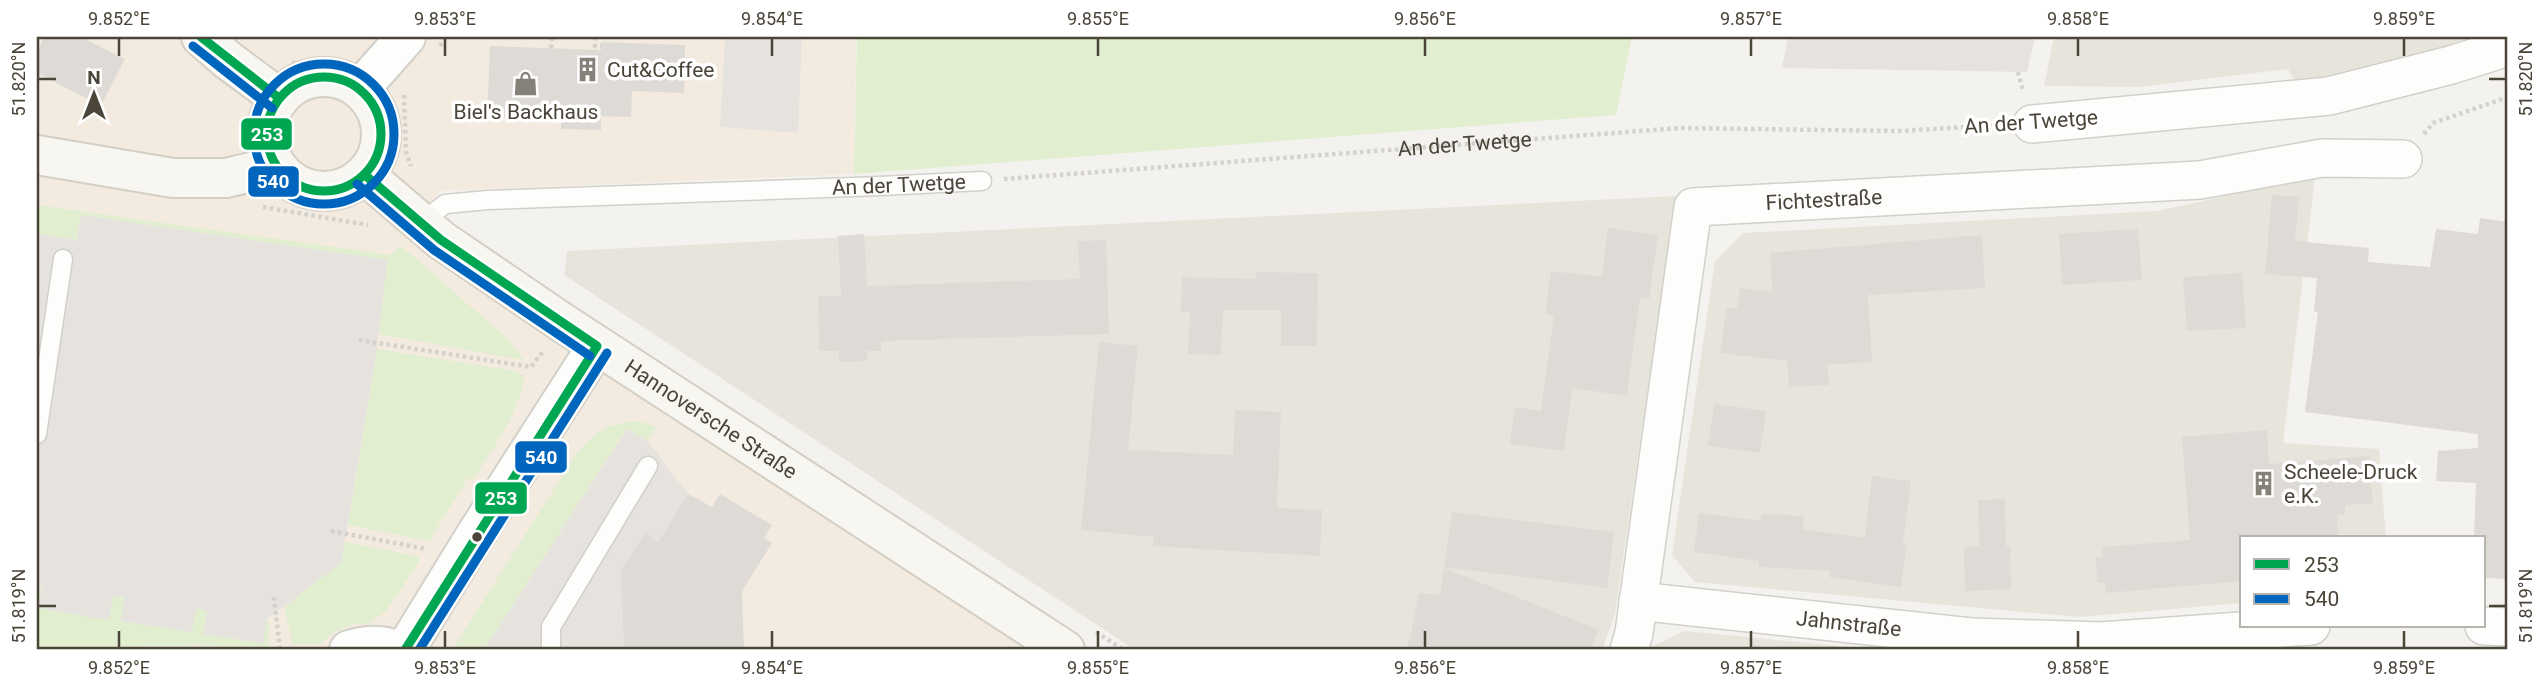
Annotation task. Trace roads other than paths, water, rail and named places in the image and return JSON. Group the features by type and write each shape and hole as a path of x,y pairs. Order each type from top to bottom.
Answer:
{"main road":[{"path":"201,37 229,61 294,84 314,77 334,76 360,89 369,97 380,115 382,137 377,158 365,175 343,188 318,191 294,183 276,166 268,149 266,131 282,80"},
{"path":"37,155 173,178 226,178 276,166"},
{"name":"Hannoversche Straße","path":"365,175 410,200 441,240 597,346 1065,650"}],"street":[{"name":"An der Twetge","path":"2032,124 2329,96 2451,65 2508,47"},
{"path":"360,89 410,49"},
{"name":"Fichtestraße","path":"1629,650 1634,633 1693,208 2200,180 2322,159 2403,159"},
{"path":"405,650 597,346"},
{"name":"Jahnstraße","path":"1638,601 1971,637 2101,641 2283,628"},
{"path":"2486,626 2508,627"},
{"path":"349,650 369,645 387,646 395,650"}],"lane":[{"name":"An der Twetge","path":"410,200 445,204 488,200 982,181"},
{"path":"37,433 63,259"},
{"path":"551,650 551,627 648,466"}],"place":[{"name":"Cut&Coffee","path":"587,70"},
{"name":"Biel's Backhaus","path":"526,83"},
{"name":"Scheele-Druck e.K.","path":"2264,484"}]}
